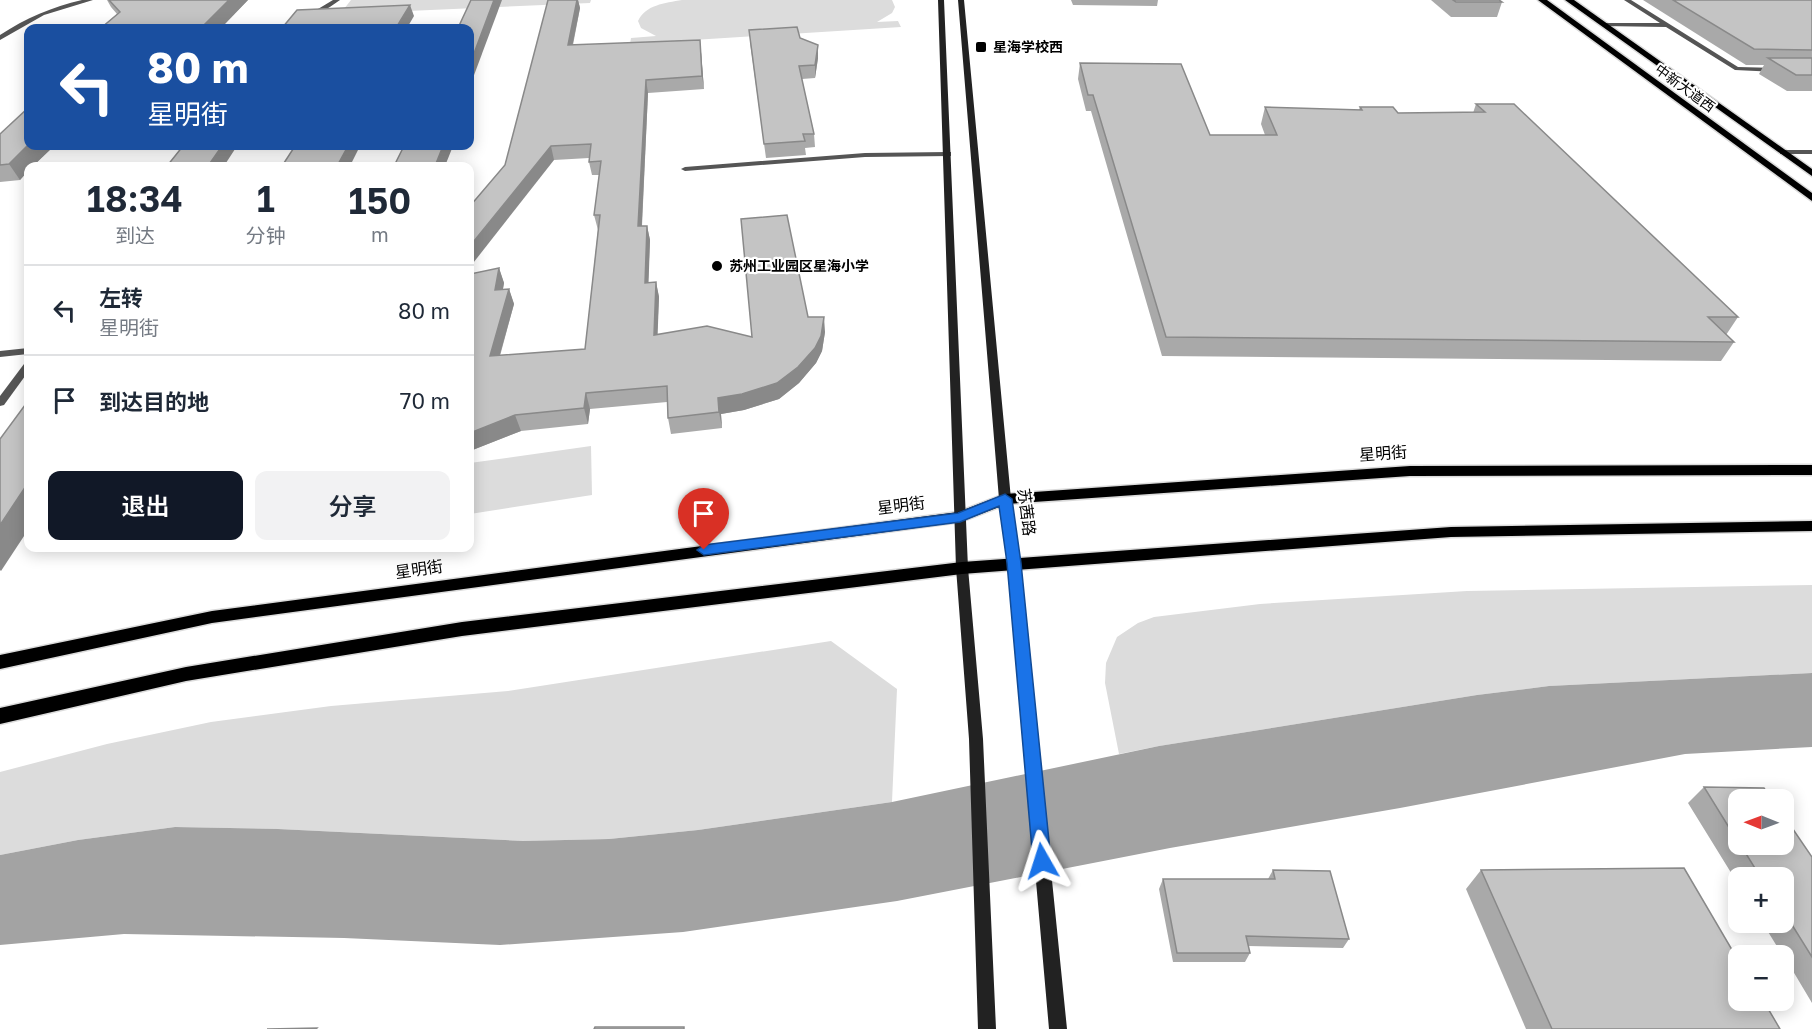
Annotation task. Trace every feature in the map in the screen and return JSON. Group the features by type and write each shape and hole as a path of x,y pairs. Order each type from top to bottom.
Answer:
{"main road":[{"path":"941,0 962,568 976,739 987,1029"},
{"name":"苏茜路","path":"961,0 1005,499 1014,563 1058,1029"},
{"name":"中新大道西","path":"1542,0 1812,198"},
{"name":"中新大道西","path":"1569,0 1812,173"},
{"name":"星明街","path":"0,662 212,616 960,517 1005,499 1410,471 1812,470"},
{"path":"0,716 186,674 462,629 962,568 1451,532 1812,526"}],"street":[{"path":"0,38 26,19 41,12 90,0"},
{"path":"304,12 319,10 337,0"},
{"path":"1627,0 1737,69 1790,70"},
{"path":"1604,25 1667,25"},
{"path":"1783,152 1812,152"},
{"path":"685,169 866,155 948,154"},
{"path":"0,354 24,351"},
{"path":"0,403 24,371"}],"shaded area":[{"path":"351,0 591,0 590,3 340,14"},
{"path":"682,0 892,0 895,7 892,13 877,22 898,21 901,27 630,44 631,38 656,36 641,28 638,21 645,11"},
{"path":"591,446 592,495 474,513 474,462"},
{"path":"1812,585 1812,673 1549,686 1477,695 1119,754 1105,683 1106,663 1117,637 1138,623 1154,617 1260,604 1467,591"},
{"path":"831,641 897,689 892,802 698,830 609,839 523,841 278,829 175,827 78,840 0,855 0,772 107,744 211,722 331,706 508,691"},
{"path":"1812,673 1812,747 1685,754 1400,808 1170,848 897,901 683,932 500,945 344,938 124,934 0,945 0,855 78,840 175,827 278,829 523,841 609,839 698,830 892,802 1159,746 1477,695 1549,686"}],"building":[{"path":"109,0 229,0 205,24 106,24 120,12"},
{"path":"471,0 494,0 474,53 474,24 460,24"},
{"path":"548,0 577,0 568,45 700,40 702,76 646,80 638,226 647,226 645,283 656,282 654,335 707,326 752,337 741,219 787,215 808,317 824,317 821,336 815,348 798,367 777,383 742,394 718,398 719,412 668,418 667,386 586,393 584,408 515,415 474,431 474,273 499,268 495,290 509,289 490,356 585,349 600,215 594,215 601,161 589,162 591,144 551,146 474,241 474,201 505,165"},
{"path":"1453,0 1499,0 1502,2 1456,2"},
{"path":"1673,0 1812,0 1812,50 1754,49"},
{"path":"410,5 398,24 285,24 297,10"},
{"path":"797,27 800,38 818,45 815,65 799,66 814,134 803,134 805,141 764,144 749,30"},
{"path":"1768,58 1812,58 1812,75 1796,75"},
{"path":"1080,63 1181,64 1210,135 1277,135 1265,107 1362,110 1360,107 1393,107 1398,113 1485,112 1476,104 1514,104 1738,317 1708,317 1734,342 1166,337 1093,95 1088,95"},
{"path":"24,112 24,149 9,164 0,165 0,134"},
{"path":"180,150 219,150 211,162 170,162"},
{"path":"292,150 346,150 339,162 285,162"},
{"path":"402,150 441,150 437,162 396,162"},
{"path":"24,406 24,489 0,525 0,439"},
{"path":"1704,787 1764,788 1728,789 1728,826"},
{"path":"1794,831 1812,857 1812,957 1794,928 1794,867 1754,867 1747,855 1794,855"},
{"path":"1684,868 1729,945 1728,1011 1769,1011 1780,1029 1552,1029 1481,870"},
{"path":"1273,870 1330,871 1349,939 1246,936 1250,953 1177,953 1163,879 1275,879"},
{"path":"595,1027 684,1027 684,1029 594,1029"},
{"path":"317,1028 316,1029 267,1029"}],"place":[{"name":"星海学校西","path":"981,47"},
{"name":"苏州工业园区星海小学","path":"717,266"}],"route":[{"path":"704,550 960,517 1005,499 1014,563 1042,861"}]}
